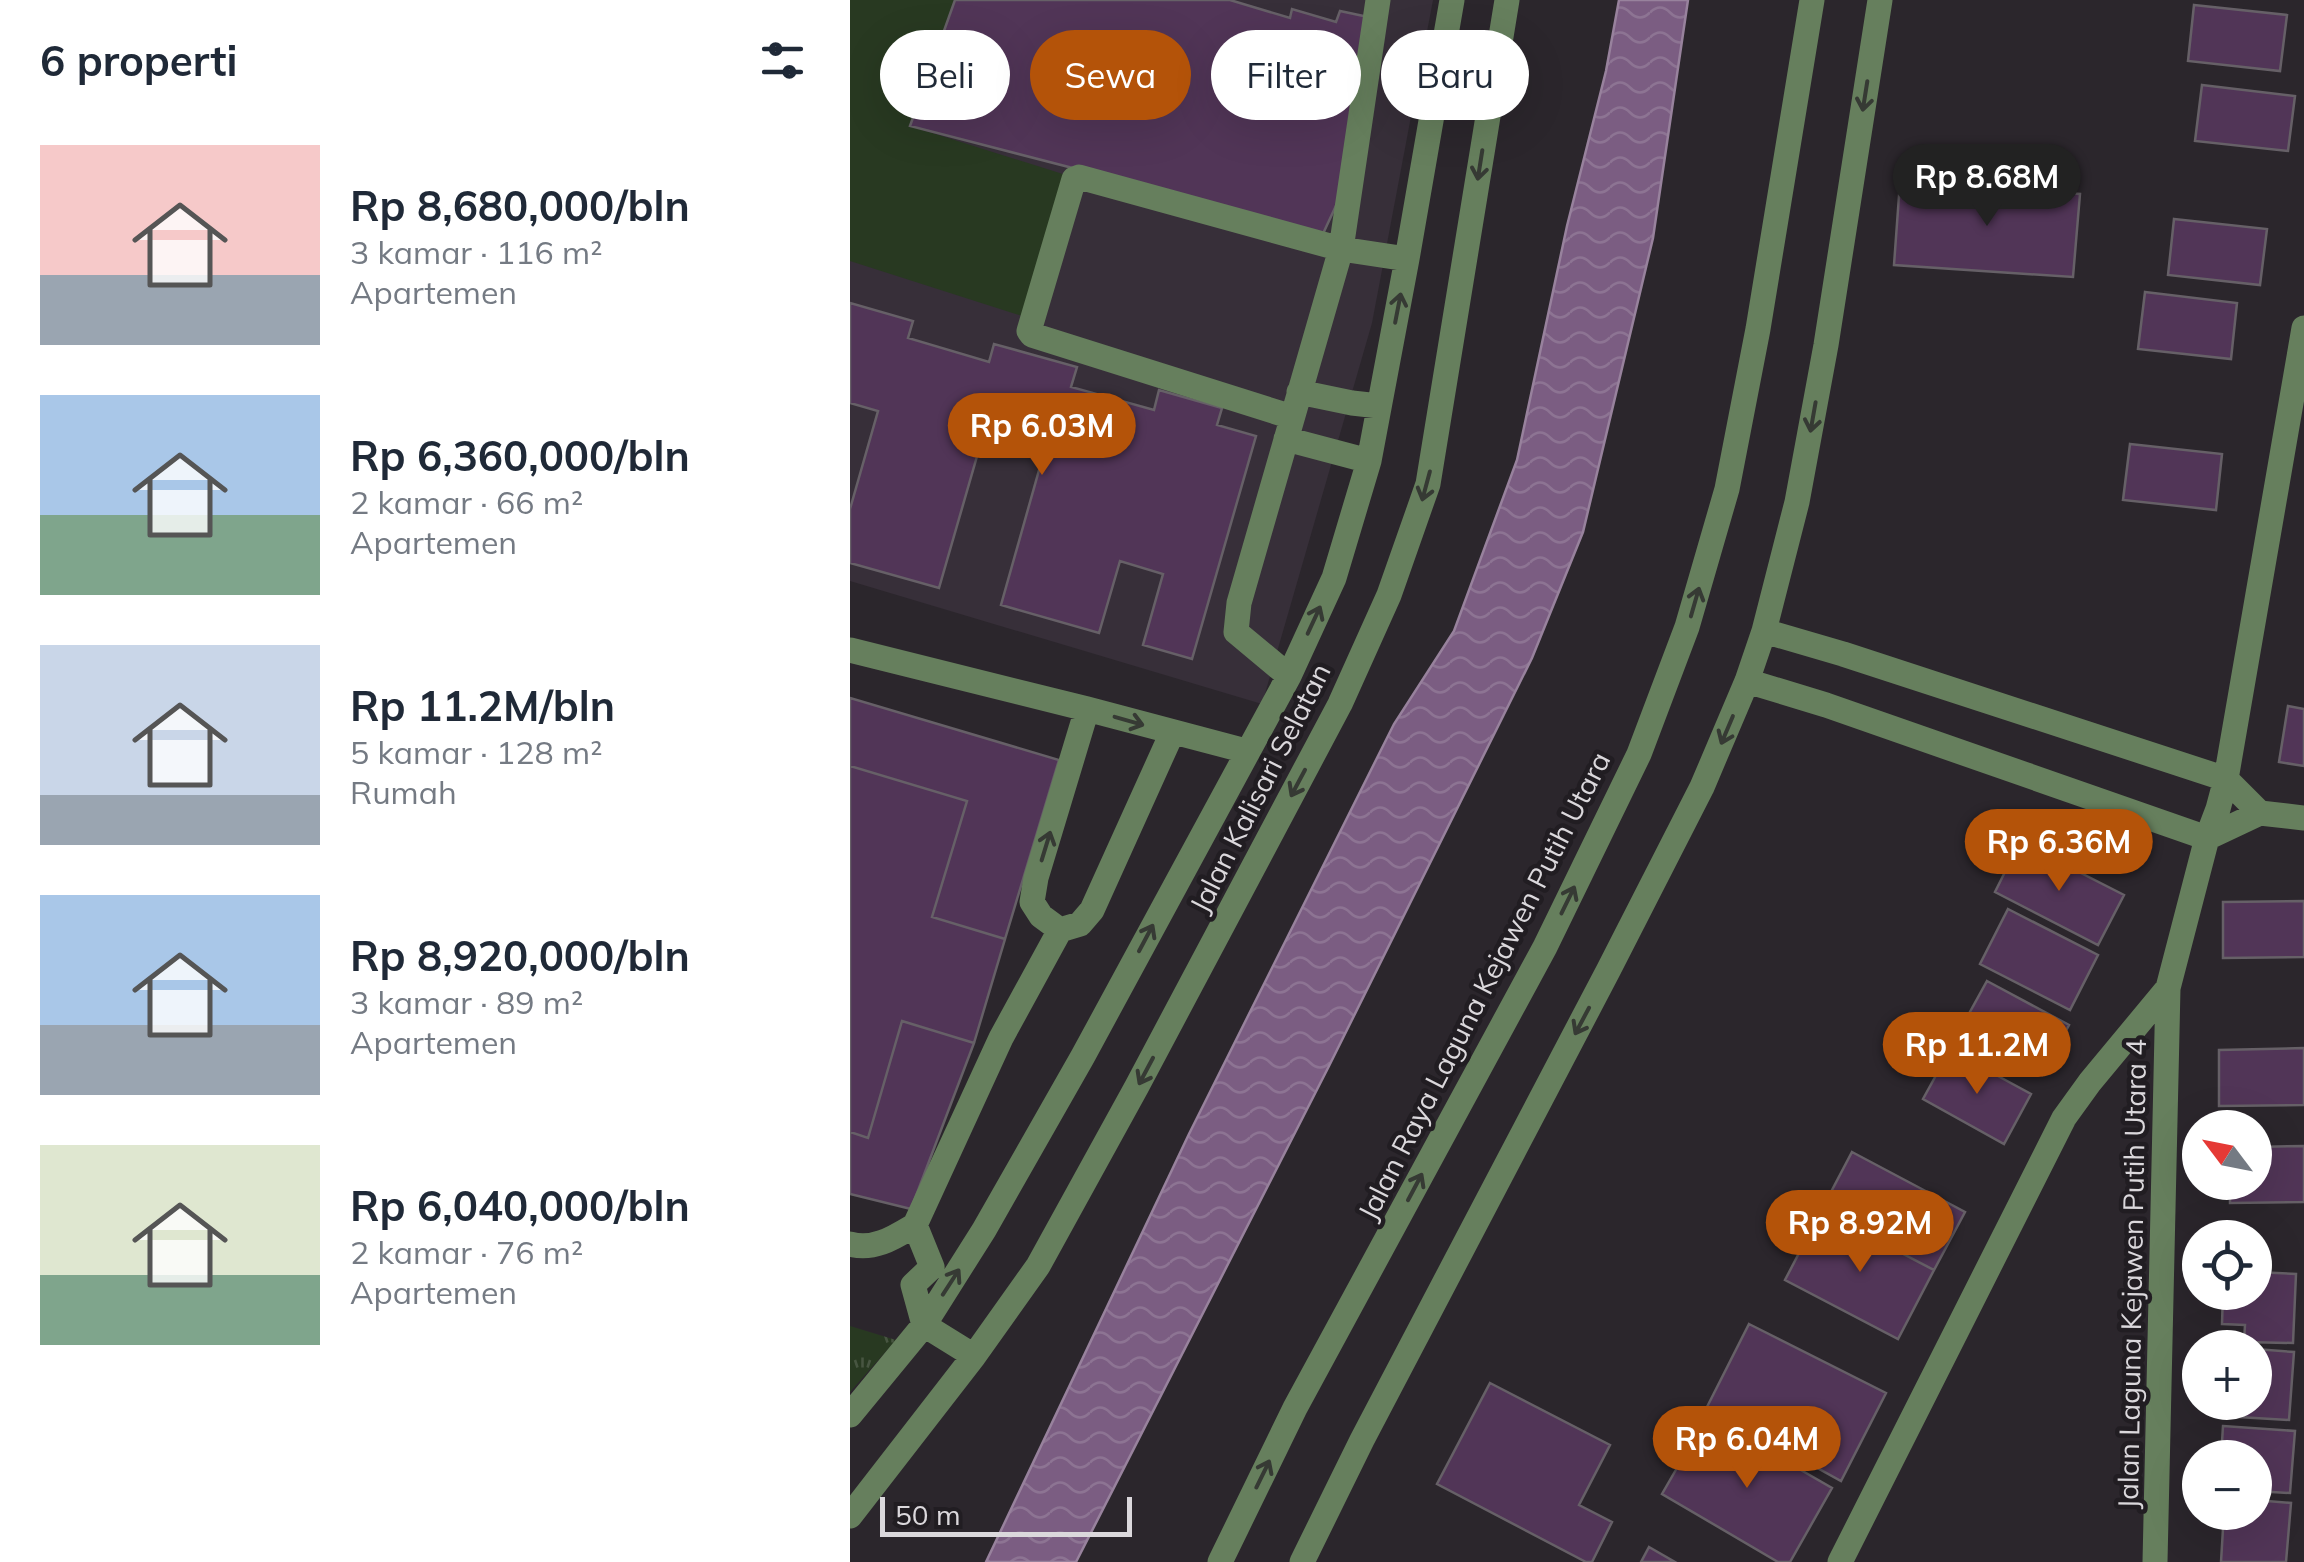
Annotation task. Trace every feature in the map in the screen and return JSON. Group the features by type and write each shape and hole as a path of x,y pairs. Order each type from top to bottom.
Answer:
{"street":[{"path":"1289,676 1236,632 1238,603 1341,249 1378,0"},
{"name":"Jalan Kalisari Selatan","path":"850,1415 924,1325 984,1230 1289,676 1334,578 1369,460 1452,0"},
{"name":"Jalan Kalisari Selatan","path":"850,1516 1038,1266 1340,704 1390,595 1428,484 1507,0"},
{"name":"Jalan Raya Laguna Kejawen Putih Utara","path":"1220,1562 1295,1408 1545,947 1639,754 1688,627 1726,488 1758,329 1812,0"},
{"path":"1302,1562 1685,821 1748,681 1797,502 1880,0"},
{"path":"1369,460 1029,332 1074,179 1079,177 1341,249 1407,258"},
{"name":"Jalan Laguna Kejawen Putih Utara 4","path":"2154,1562 2168,988 2206,838 2226,779 2304,328"},
{"path":"1299,392 1379,406"},
{"path":"1764,632 2226,779 2260,814"},
{"path":"850,650 1246,752"},
{"path":"1748,681 1826,704 2206,838 2260,814 2304,818"},
{"path":"1060,930 1041,916 1032,902 1087,709"},
{"path":"850,1244 860,1247 888,1241 916,1225 1002,1038 1060,930 1080,924 1092,910 1172,733"},
{"name":"Jalan Laguna Kejawen Putih Utara 4","path":"1840,1562 2064,1118 2168,988"},
{"path":"916,1225 932,1268 913,1285 924,1325 974,1356"}],"shaded area":[{"path":"850,0 1433,0 1427,30 1381,30 1381,120 1410,120 1372,323 1262,704 850,581"}],"green space":[{"path":"850,0 955,0 944,30 880,30 880,120 912,120 910,126 1066,175 1022,316 850,261"},
{"path":"850,1326 896,1340 850,1392"}],"water":[{"path":"1619,0 1688,0 1653,238 1583,532 1532,658 1076,1562 986,1562 1189,1134 1394,724 1454,631 1517,460"}],"building":[{"path":"955,0 1230,0 1290,18 1292,9 1336,22 1340,11 1373,18 1361,83 1361,30 1211,30 1211,120 1354,120 1340,197 1321,238 910,126 912,120 1010,120 1010,30 944,30"},
{"path":"2194,5 2287,15 2280,71 2188,61"},
{"path":"2202,85 2295,96 2288,151 2195,141"},
{"path":"1900,182 2080,194 2073,277 1894,265"},
{"path":"2174,219 2267,229 2260,285 2168,275"},
{"path":"2145,292 2237,303 2231,359 2138,349"},
{"path":"850,303 913,321 908,338 989,362 994,344 1077,367 1071,387 1154,410 1159,390 1222,408 1217,425 1256,436 1192,659 1143,645 1163,574 1120,561 1099,633 1001,605 1043,456 982,439 939,588 850,563 850,509 878,411 850,403"},
{"path":"2130,444 2222,454 2216,510 2123,500"},
{"path":"850,698 1059,760 1005,939 932,917 967,801 850,766"},
{"path":"2288,706 2304,709 2304,766 2279,762"},
{"path":"850,766 967,801 932,917 1005,939 974,1043 902,1021 868,1138 850,1132"},
{"path":"2020,842 2124,895 2098,945 1995,892"},
{"path":"2304,901 2304,957 2223,958 2223,902"},
{"path":"2008,909 2098,955 2070,1010 1980,964"},
{"path":"1987,981 2069,1025 2042,1075 1960,1030"},
{"path":"902,1021 974,1043 911,1209 850,1194 850,1132 868,1138"},
{"path":"2304,1048 2304,1105 2219,1106 2219,1050"},
{"path":"1950,1050 2031,1094 2004,1144 1923,1099"},
{"path":"2304,1146 2304,1202 2230,1203 2272,1200 2272,1147"},
{"path":"1852,1152 1965,1212 1934,1270 1821,1211"},
{"path":"1821,1211 1934,1270 1898,1339 1785,1280"},
{"path":"2272,1273 2296,1274 2293,1343 2272,1343 2272,1330 2245,1330 2245,1325 2222,1324 2222,1310 2272,1310"},
{"path":"1749,1324 1886,1393 1841,1481 1707,1407"},
{"path":"2272,1350 2294,1352 2289,1420 2272,1419"},
{"path":"1490,1383 1610,1445 1579,1505 1612,1522 1592,1562 1437,1484"},
{"path":"1707,1416 1832,1488 1790,1562 1778,1562 1662,1494"},
{"path":"2223,1426 2295,1431 2290,1493 2272,1492 2272,1440 2222,1440"},
{"path":"2272,1501 2291,1503 2286,1562 2221,1562 2223,1530 2272,1530"},
{"path":"1649,1547 1675,1562 1641,1562"}]}
